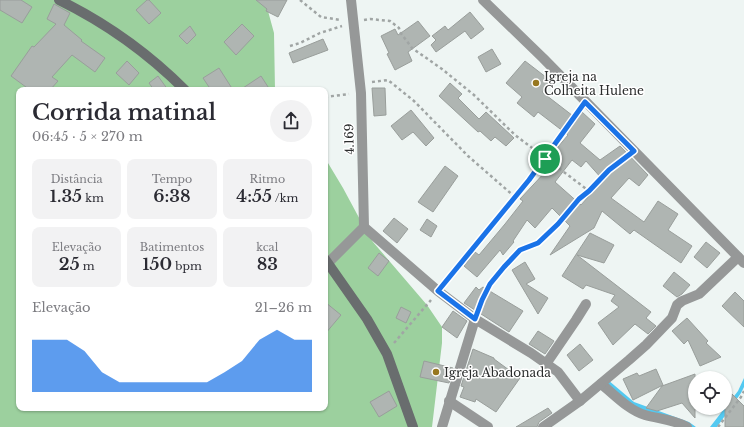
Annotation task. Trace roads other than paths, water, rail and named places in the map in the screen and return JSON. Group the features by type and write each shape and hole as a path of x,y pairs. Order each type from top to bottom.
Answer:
{"street":[{"path":"59,0 78,9 123,37 168,73 182,87"},
{"name":"4.169","path":"351,0 361,93 364,227"},
{"path":"483,0 741,260 699,294 682,301 677,305 672,318 651,340 601,384 544,427"},
{"path":"328,259 364,227 438,291 475,319 558,372 580,401"},
{"path":"328,264 367,319 387,354 413,427"},
{"path":"546,364 586,304"},
{"path":"442,427 475,319"},
{"path":"601,384 634,410 644,414 674,421 687,427"},
{"path":"449,401 488,427"}],"water":[{"path":"744,378 744,387 732,406 732,399 738,391"},
{"path":"608,380 634,402 689,422 696,427 688,427 637,409 604,384"},
{"path":"719,415 725,415 717,427 710,427"}],"place":[{"name":"Igreja na Colheita Hulene","path":"536,83"},
{"name":"Igreja Abadonada","path":"436,372"}]}
